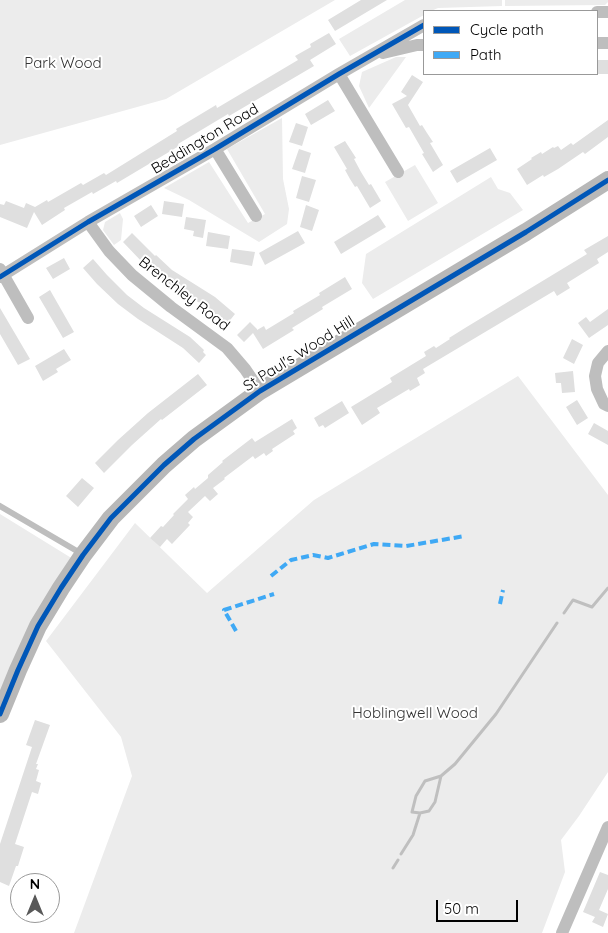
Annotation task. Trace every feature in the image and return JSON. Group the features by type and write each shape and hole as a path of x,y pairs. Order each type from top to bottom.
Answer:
{"street":[{"name":"Beddington Road","path":"28,318 1,274 423,26"},
{"name":"Beddington Road","path":"369,57 423,45"},
{"path":"339,74 398,172"},
{"name":"Beddington Road","path":"215,149 256,216"},
{"name":"St Paul's Wood Hill","path":"0,714 38,626 61,588 111,518 164,464 194,439 260,391 531,229 608,180"},
{"name":"Brenchley Road","path":"88,222 109,252 132,275 171,307 227,348 260,391"},
{"path":"608,350 598,363 595,376 597,388 604,404 608,406"},
{"path":"562,933 608,827"}],"lane":[{"path":"0,506 83,555"}],"green space":[{"name":"Park Wood","path":"0,0 335,0 166,99 0,145"},
{"path":"405,0 502,0 502,6 423,10 423,16 350,56 339,39"},
{"path":"505,0 608,0 608,2 605,5 505,6"},
{"path":"396,57 406,57 369,108 359,86 362,72"},
{"path":"282,118 283,179 289,209 287,224 259,242 189,200 164,188 209,162 248,223 265,214 227,149"},
{"path":"415,165 438,203 408,221 385,182"},
{"path":"491,177 498,189 510,193 523,210 373,299 362,283 366,254"},
{"path":"120,213 123,219 121,240 114,245 103,230 105,222"},
{"name":"Hoblingwell Wood","path":"518,376 608,495 608,772 561,840 565,872 542,933 74,933 132,776 121,737 46,641 135,523 207,593 314,500"},
{"path":"0,514 73,559 0,698"}],"building":[{"path":"361,0 387,0 335,31 328,20"},
{"path":"329,33 336,44 310,60 314,66 229,116 228,114 117,183 116,181 93,194 92,192 64,208 65,210 42,225 34,212 27,228 0,217 0,204 4,205 6,201 24,208 26,203 35,207 47,200 48,202 81,183 83,185 104,173 106,175 216,105 217,108 298,60 295,56 311,47 310,44"},
{"path":"598,60 608,60 608,74 598,74"},
{"path":"412,75 423,82 408,105 420,126 422,125 433,142 430,143 443,165 433,172 409,127 406,128 392,104 407,96 401,92"},
{"path":"328,100 335,111 311,125 305,114"},
{"path":"608,120 608,137 585,154 583,152 558,169 544,177 543,175 527,185 517,169 541,152 542,154 558,146 561,150 571,143 573,145"},
{"path":"296,123 308,127 302,146 289,142"},
{"path":"345,141 356,158 354,159 361,172 381,201 370,208 357,186 355,187 350,179 345,170 347,169 334,147"},
{"path":"490,148 497,160 457,183 450,171"},
{"path":"299,149 311,153 305,173 292,169"},
{"path":"302,176 316,180 309,202 296,198"},
{"path":"164,201 184,204 182,217 162,214"},
{"path":"151,205 158,216 141,227 134,216"},
{"path":"306,205 319,210 312,231 300,227"},
{"path":"378,215 386,227 341,254 334,242"},
{"path":"186,217 206,220 203,238 193,236 194,231 184,229"},
{"path":"298,231 305,243 265,265 259,253"},
{"path":"208,232 230,236 228,249 206,246"},
{"path":"132,233 172,270 215,297 235,314 227,324 206,307 165,281 143,263 123,242"},
{"path":"608,236 608,252 597,259 599,263 567,283 570,288 557,296 554,291 423,369 425,373 417,378 420,385 410,391 409,389 377,408 380,413 362,425 351,407 392,382 390,378 426,356 424,352 434,346 436,348 465,328 587,254 584,250"},
{"path":"232,249 255,252 252,266 230,262"},
{"path":"64,258 70,269 53,279 46,268"},
{"path":"93,259 127,295 190,337 204,350 203,352 206,355 199,363 183,348 118,304 97,284 83,268"},
{"path":"345,277 352,289 322,307 323,309 292,328 294,330 263,349 253,333 244,342 237,335 250,322 257,330 264,326 266,330"},
{"path":"50,290 74,332 63,338 39,297"},
{"path":"0,308 30,359 18,365 0,334"},
{"path":"608,309 608,325 589,338 578,323 586,317 590,322"},
{"path":"572,339 583,345 574,364 563,358"},
{"path":"64,349 71,360 56,369 58,372 43,381 35,366"},
{"path":"573,371 575,392 562,393 561,383 556,383 555,373"},
{"path":"198,374 207,385 161,419 104,473 95,463 148,413"},
{"path":"577,400 588,418 577,425 566,407"},
{"path":"342,401 349,413 325,428 323,425 319,427 314,418"},
{"path":"292,419 297,428 293,431 295,434 272,449 273,451 266,456 264,453 255,459 253,456 224,478 213,488 218,494 210,501 205,496 188,512 193,517 188,523 190,525 172,544 167,539 160,547 150,538 161,526 163,527 188,499 185,495 208,478 208,475 222,461 252,438 255,442"},
{"path":"594,423 608,431 608,445 588,434"},
{"path":"82,478 94,488 78,507 66,496"},
{"path":"35,720 50,725 36,764 38,764 36,769 39,770 36,781 41,783 38,794 32,792 15,844 24,847 18,866 16,866 14,873 10,873 9,886 0,882 0,844 32,747 26,745"},
{"path":"600,872 608,875 608,889 599,910 608,914 603,927 592,922 595,917 583,912"}],"waterway":[{"path":"564,613 573,600 592,607 608,588"},
{"path":"441,776 435,802 429,811 412,812 416,796 425,781 441,776 455,764 496,714 557,623"},
{"path":"401,854 413,835 420,813"},
{"path":"393,868 398,860"}],"marked path":[{"path":"271,576 291,560 313,555 328,558 374,544 406,546 465,536"},
{"path":"500,604 503,590"},
{"path":"236,631 224,610 274,594"}],"cycle path":[{"path":"0,277 88,222 423,26"},
{"path":"0,714 38,626 61,588 111,518 164,465 194,439 260,391 526,232 608,180"}]}
